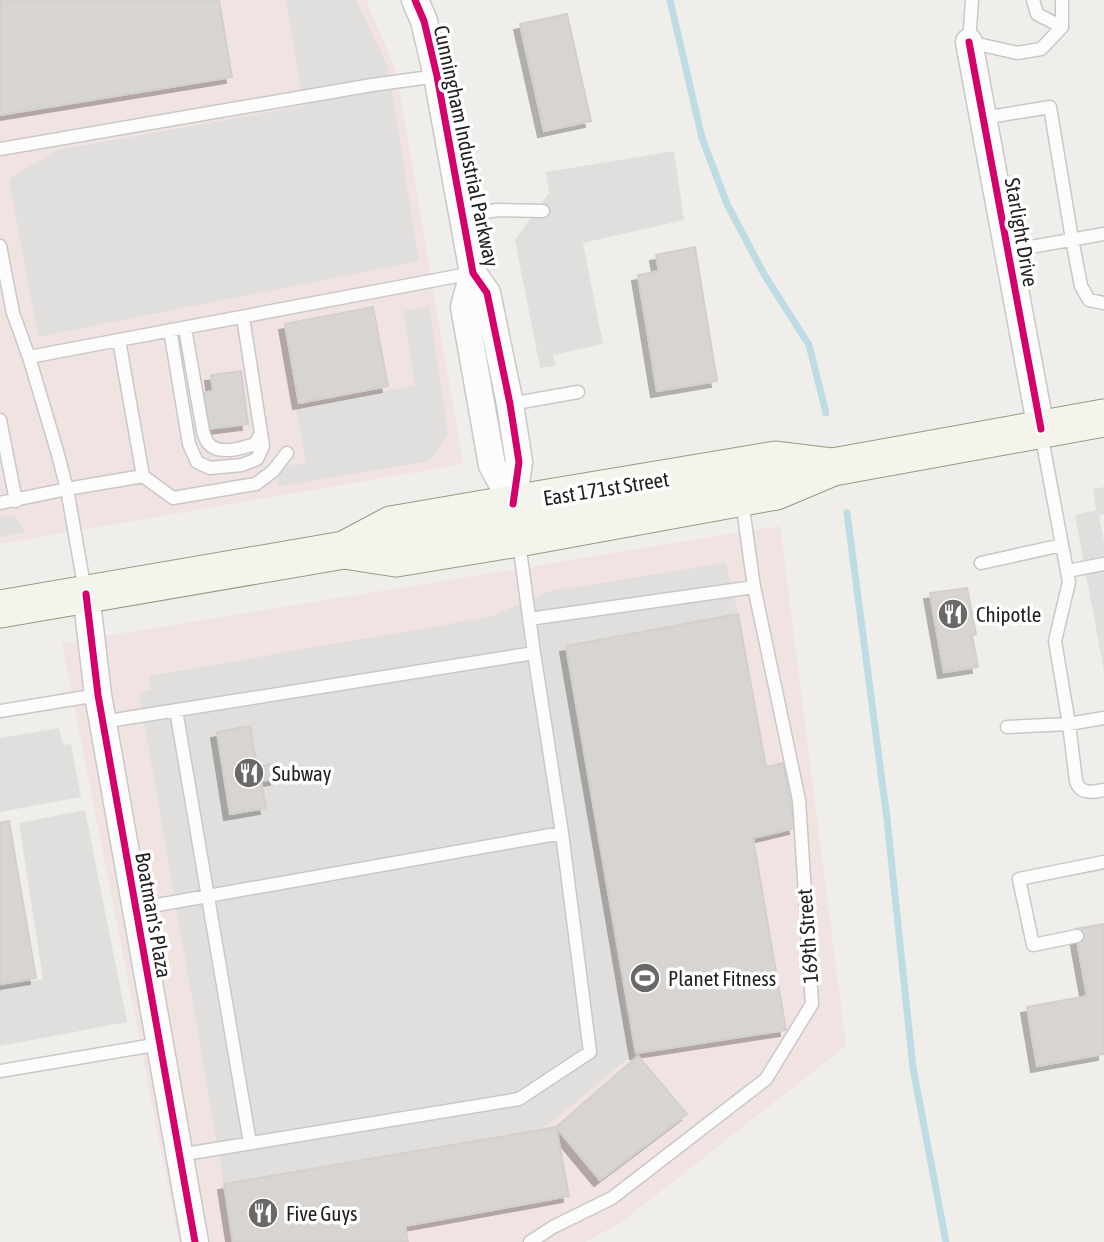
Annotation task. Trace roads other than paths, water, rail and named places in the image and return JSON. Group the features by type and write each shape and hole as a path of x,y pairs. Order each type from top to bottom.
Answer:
{"main road":[{"name":"East 171st Street","path":"0,609 344,550 396,558 516,521 735,483 776,491 833,467 1104,418"}],"street":[{"name":"Cunningham Industrial Parkway","path":"415,0 424,21 438,76 473,273 464,307 492,465 516,521"},
{"name":"Starlight Drive","path":"969,42 1041,429"},
{"name":"Cunningham Industrial Parkway","path":"473,273 487,293 510,404 519,462 516,521"},
{"name":"Boatman's Plaza","path":"86,594 97,695 195,1242"}],"lane":[{"path":"972,0 969,42 1017,54 1041,49 1062,27 1062,0"},
{"path":"1033,0 1037,14 1062,27"},
{"path":"0,149 438,76"},
{"path":"983,118 1050,107 1081,286 1089,300 1104,303"},
{"path":"463,216 497,210 543,211"},
{"path":"1008,251 1104,234"},
{"path":"0,246 6,314 29,358 67,489 86,594"},
{"path":"29,358 473,273"},
{"path":"170,330 189,443 197,462 210,468 242,465 257,459 263,446 243,317"},
{"path":"185,328 203,431 208,443 219,450 240,449 255,444 261,433"},
{"path":"119,340 143,476 173,498 256,484 273,471 287,453"},
{"path":"510,404 578,392"},
{"path":"0,420 16,501"},
{"path":"1041,429 1069,582 1055,641 1077,786 1088,792 1104,790"},
{"path":"0,503 143,476"},
{"name":"169th Street","path":"530,1242 553,1227 612,1198 766,1079 812,1004 799,800 735,483"},
{"path":"179,1155 519,1099 590,1052 562,833 516,521"},
{"path":"981,563 1062,545"},
{"path":"1067,571 1104,564"},
{"path":"529,619 754,587"},
{"path":"102,722 534,653"},
{"path":"0,711 97,695"},
{"path":"176,710 250,1143"},
{"path":"1007,727 1069,724 1104,718"},
{"path":"135,909 562,833"},
{"path":"1077,936 1033,945 1019,879 1104,862"},
{"path":"0,1071 160,1044"}],"waterway":[{"path":"670,0 702,138 727,204 764,274 809,345 826,413"},
{"path":"847,513 887,819 913,1068 946,1242"}],"place":[{"name":"Chipotle","path":"953,614"},
{"name":"Subway","path":"249,773"},
{"name":"Planet Fitness","path":"645,978"},
{"name":"Five Guys","path":"263,1213"}]}
